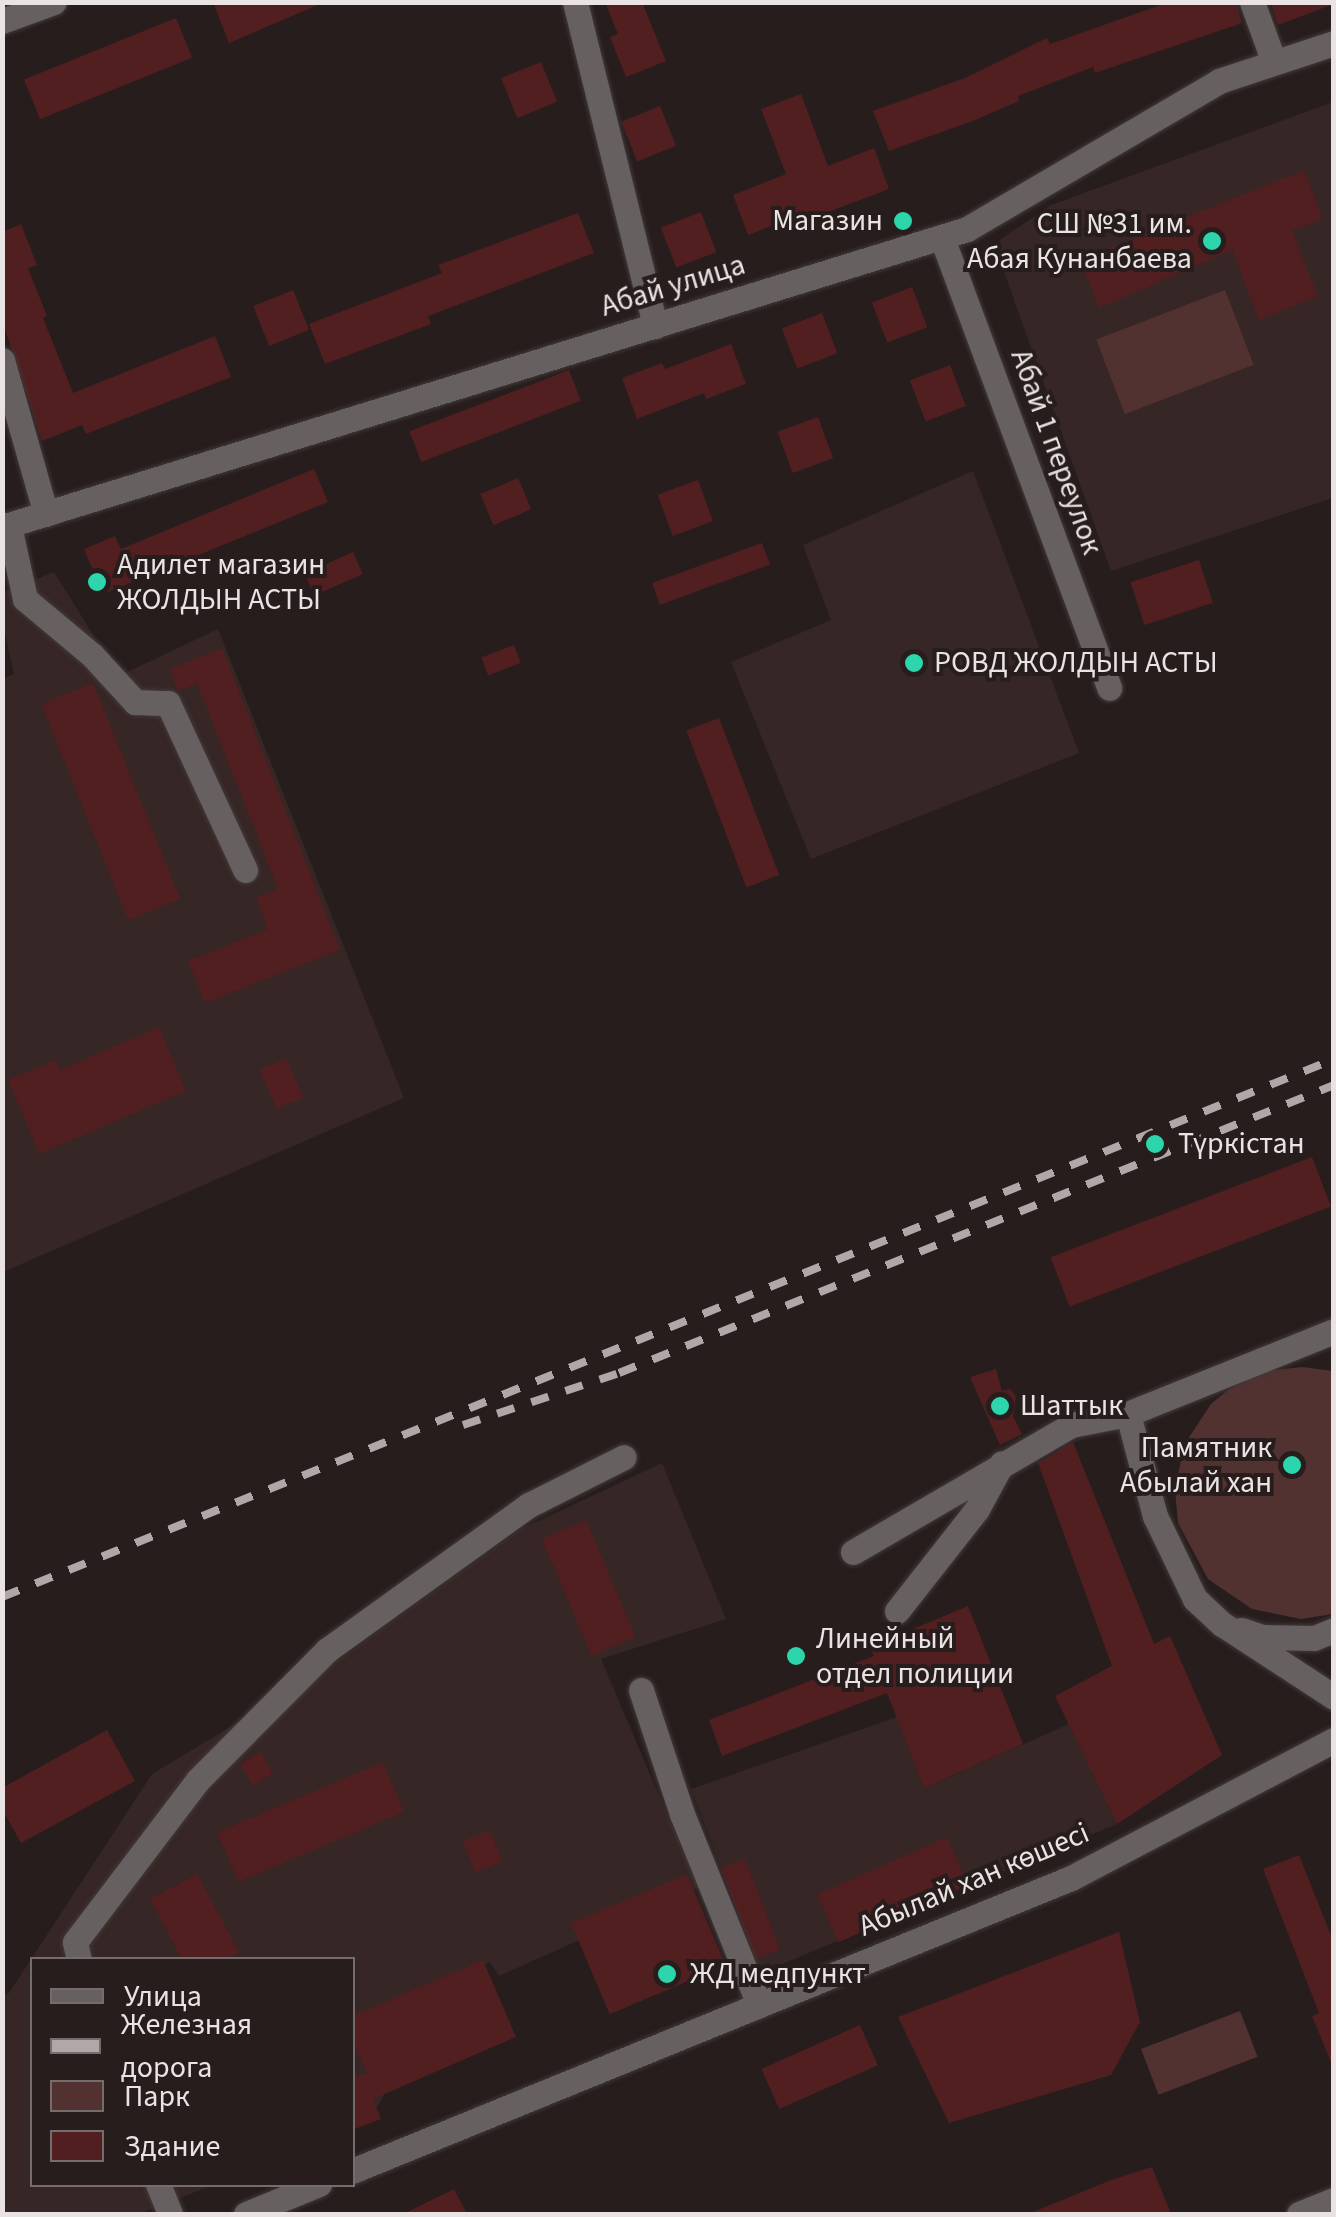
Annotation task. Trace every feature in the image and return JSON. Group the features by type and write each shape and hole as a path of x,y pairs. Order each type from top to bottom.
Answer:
{"street":[{"path":"2,21 54,2"},
{"path":"575,2 655,326"},
{"path":"1252,2 1274,62"},
{"name":"Абай улица","path":"6,526 967,229 1219,81 1334,43"},
{"name":"Абай 1 переулок","path":"942,238 1109,688"},
{"path":"2,360 46,514"},
{"path":"6,526 25,599 92,656 135,702 168,703 245,870"},
{"path":"853,1552 1072,1425 1128,1414 1334,1331"},
{"path":"1128,1414 1155,1516 1195,1599 1222,1624 1334,1697"},
{"path":"79,1957 75,1942 198,1780 327,1650 530,1505 624,1457"},
{"path":"897,1610 977,1509 1002,1464"},
{"path":"1222,1624 1262,1637 1314,1638 1334,1630"},
{"path":"640,1690 682,1814 759,2005"},
{"name":"Абылай хан көшесі","path":"355,2170 1071,1878 1334,1740"},
{"path":"159,2187 170,2214"},
{"path":"246,2214 312,2187"},
{"path":"1299,2214 1334,2200"}],"shaded area":[{"path":"1333,102 1333,498 1111,571 994,244 1051,205"},
{"path":"973,471 1079,753 811,859 731,662 831,620 803,545"},
{"path":"54,572 119,676 218,629 404,1098 3,1272 2,679 14,674 3,625 3,592"},
{"path":"662,1463 726,1619 601,1659 698,1887 499,1976 490,1962 356,2023 387,2090 368,2122 355,2127 355,1957 33,1957 152,1774 328,1668 521,1529"},
{"path":"897,1717 924,1788 1069,1724 1117,1824 761,1973 691,1789"},
{"path":"30,1961 30,2187 208,2187 139,2214 3,2214 2,1995 9,1993"}],"green space":[{"path":"1225,290 1254,365 1125,414 1096,339"},
{"path":"1302,1367 1333,1371 1333,1614 1301,1619 1252,1609 1208,1579 1178,1523 1175,1490 1184,1445 1211,1404 1229,1389 1266,1371"},
{"path":"1240,2011 1258,2057 1159,2095 1141,2049"}],"building":[{"path":"213,2 320,2 320,4 229,43"},
{"path":"605,2 642,2 666,61 626,77 610,37 618,34"},
{"path":"1169,2 1236,2 1242,23 1095,73 1093,67 1018,96 1019,101 975,120 889,151 873,111 965,78 1047,38 1050,44"},
{"path":"1270,2 1333,2 1334,4 1278,25"},
{"path":"176,18 192,58 40,119 24,79"},
{"path":"541,62 557,102 517,118 501,78"},
{"path":"801,94 828,166 874,148 889,189 802,222 800,215 748,235 733,195 786,174 761,109"},
{"path":"660,106 676,146 637,162 621,122"},
{"name":"СШ №31 им. Абая Кунанбаева","path":"1304,170 1323,219 1292,231 1318,296 1259,320 1232,250 1099,308 1080,260"},
{"path":"701,212 716,252 676,268 661,227"},
{"path":"578,213 594,253 428,316 431,324 325,364 309,324 442,273 438,265"},
{"path":"21,224 37,265 28,268 47,316 43,318 73,393 215,336 231,377 86,434 82,425 42,441 2,320 2,232"},
{"path":"912,287 927,327 887,343 872,302"},
{"path":"293,290 309,330 269,346 253,306"},
{"path":"822,313 837,353 797,369 782,328"},
{"path":"731,344 746,384 706,399 704,393 637,419 622,378 662,363 665,369"},
{"path":"950,365 966,406 926,421 910,380"},
{"path":"569,370 581,401 421,462 409,431"},
{"path":"818,417 833,458 793,473 778,432"},
{"path":"314,469 328,502 103,594 84,549 115,536 121,549"},
{"path":"518,478 531,509 494,525 480,494"},
{"path":"698,480 713,521 673,536 658,495"},
{"path":"762,543 770,565 660,605 652,583"},
{"path":"353,552 363,574 314,595 305,574"},
{"path":"1199,560 1213,603 1144,625 1131,582"},
{"path":"514,645 521,663 488,675 481,658"},
{"path":"222,648 340,950 205,1003 188,961 268,929 256,898 278,889 197,683 178,691 169,669"},
{"path":"93,683 180,899 128,920 41,704"},
{"path":"719,718 779,875 747,887 686,731"},
{"path":"159,1027 186,1091 39,1154 8,1080 56,1060 60,1070"},
{"path":"286,1058 303,1097 277,1109 260,1070"},
{"name":"Түркістан","path":"1312,1157 1331,1206 1070,1307 1051,1257"},
{"name":"Шаттык","path":"996,1369 1002,1391 1010,1389 1016,1396 1013,1416 1022,1434 1000,1445 970,1377"},
{"path":"1073,1442 1154,1644 1170,1636 1222,1755 1117,1824 1055,1696 1112,1666 1038,1463"},
{"path":"586,1520 636,1637 591,1656 542,1539"},
{"path":"968,1606 1023,1744 924,1788 887,1693 722,1756 709,1720 874,1656 870,1647"},
{"path":"107,1730 135,1781 21,1843 2,1809 2,1788"},
{"path":"261,1752 273,1774 252,1786 240,1764"},
{"path":"383,1762 404,1812 238,1882 217,1832"},
{"path":"490,1830 502,1862 475,1872 463,1840"},
{"path":"947,1837 968,1885 838,1942 817,1895"},
{"path":"1299,1855 1334,1943 1333,2067 1312,2016 1319,2013 1263,1869"},
{"path":"745,1859 780,1950 755,1959 721,1868"},
{"path":"197,1874 239,1952 230,1957 180,1957 150,1899"},
{"path":"687,1874 726,1965 610,2014 571,1923"},
{"path":"1119,1932 1140,2022 1111,2075 949,2123 898,2017"},
{"path":"483,1960 516,2037 373,2099 381,2119 355,2129 355,2077 367,2073 355,2046 355,2015"},
{"path":"860,2025 878,2065 779,2109 761,2069"},
{"path":"1152,2167 1171,2214 1028,2214 1111,2180"},
{"path":"454,2189 467,2214 403,2214"}],"railway":[{"path":"2,1597 1334,1059"},
{"path":"463,1425 619,1373 1334,1085"}],"place":[{"name":"Магазин","path":"903,221"},
{"name":"СШ №31 им. Абая Кунанбаева","path":"1212,241"},
{"name":"Адилет магазин ЖОЛДЫН АСТЫ","path":"97,582"},
{"name":"РОВД ЖОЛДЫН АСТЫ","path":"914,663"},
{"name":"Түркістан","path":"1155,1144"},
{"name":"Шаттык","path":"1000,1406"},
{"name":"Памятник Абылай хан","path":"1292,1465"},
{"name":"Линейный отдел полиции","path":"796,1656"},
{"name":"ЖД медпункт","path":"667,1974"}]}
